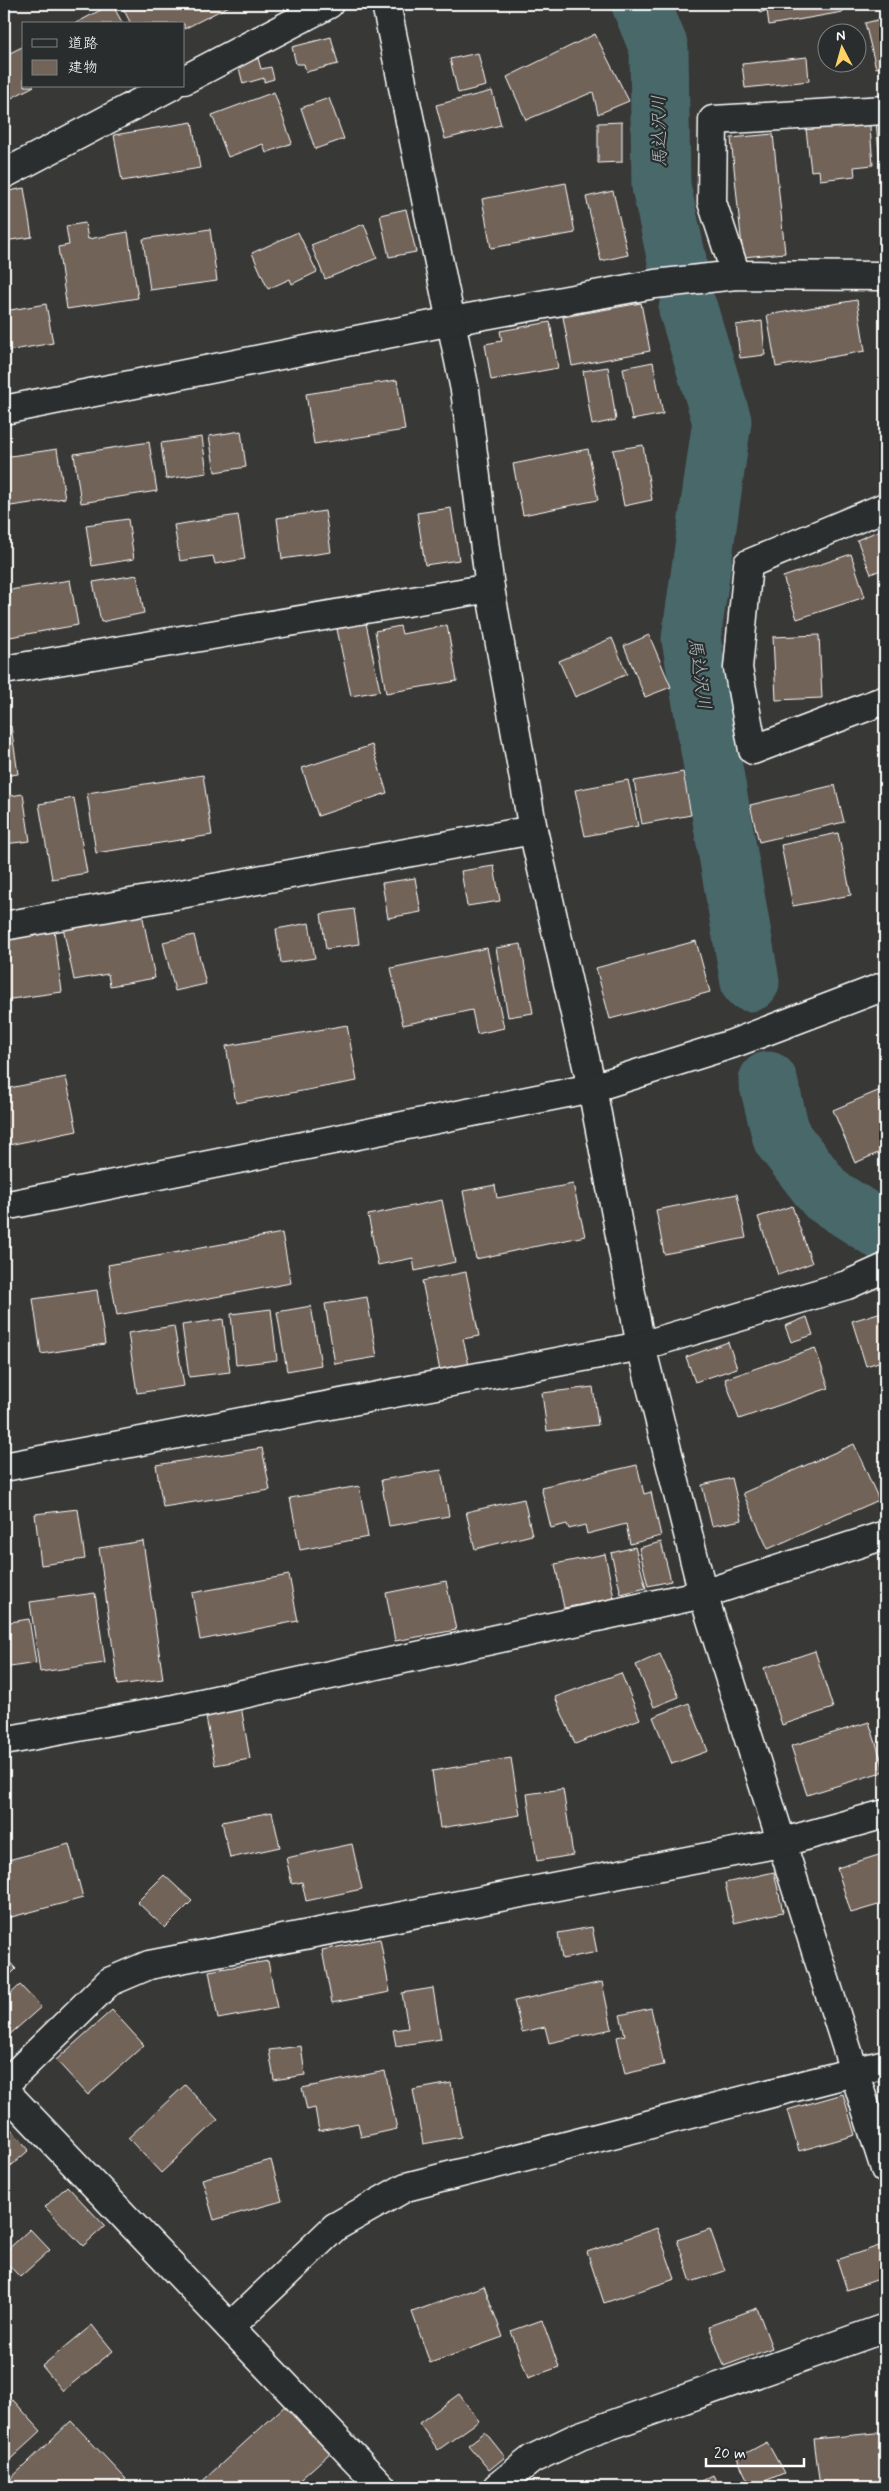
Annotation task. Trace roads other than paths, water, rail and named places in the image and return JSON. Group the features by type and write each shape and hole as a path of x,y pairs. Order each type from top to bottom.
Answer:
{"street":[{"path":"185,79 329,4"},
{"path":"386,4 465,390 490,588 533,830 592,1088 640,1346 703,1594 780,1843 856,2072 885,2169"},
{"path":"4,174 167,88"},
{"path":"736,275 712,202 713,120 885,110"},
{"path":"4,410 452,321 655,284 736,275 885,276"},
{"path":"885,507 748,564 738,668 753,750 885,700"},
{"path":"4,670 490,588"},
{"path":"4,926 533,830"},
{"path":"4,1206 592,1088 732,1044 885,986"},
{"path":"4,1467 640,1346 846,1285 885,1268"},
{"path":"4,1741 193,1705 703,1594 885,1535"},
{"path":"4,2085 109,1982 148,1965 780,1843 885,1814"},
{"path":"230,2327 335,2227 406,2187 885,2064"},
{"path":"4,2090 382,2487"},
{"path":"497,2487 532,2459 580,2436 885,2328"}],"waterway":[{"name":"馬込沢川","path":"641,4 659,48 661,186 677,260"},
{"name":"馬込沢川","path":"688,309 722,421 691,639 750,982"},
{"name":"馬込沢川","path":"768,1081 782,1138 826,1195 885,1233"}]}
